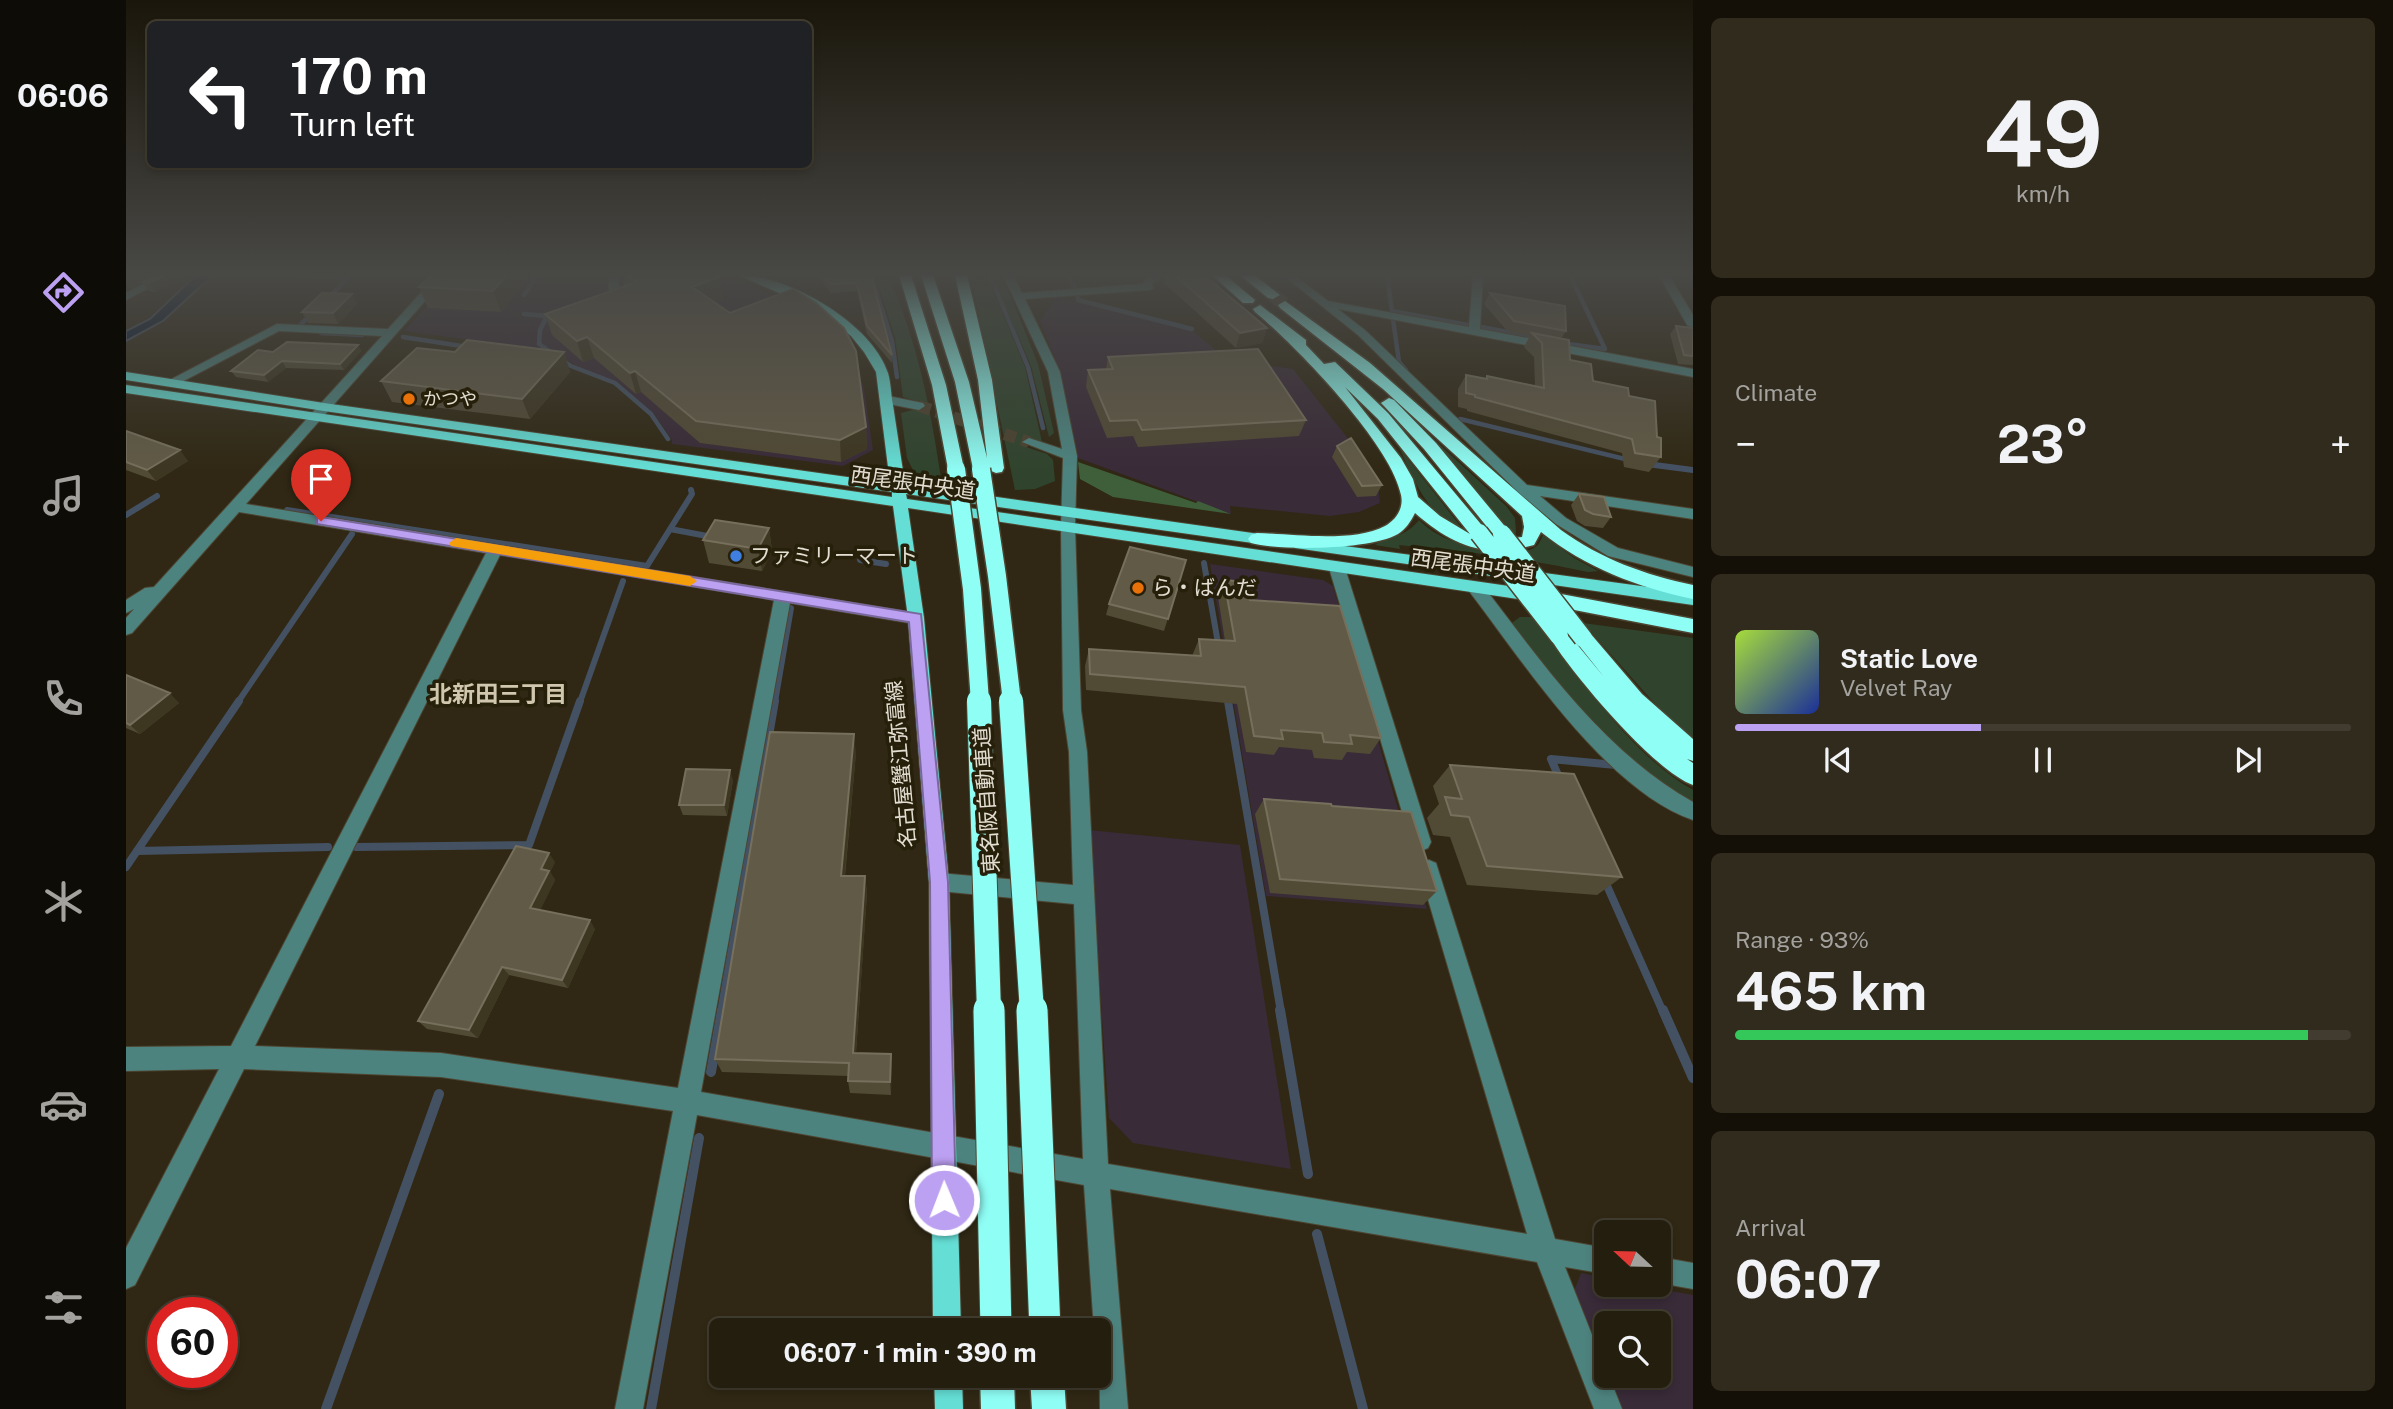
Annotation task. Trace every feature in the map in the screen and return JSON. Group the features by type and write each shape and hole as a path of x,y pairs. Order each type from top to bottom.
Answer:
{"highway":[{"name":"東名阪自動車道","path":"927,341 939,385 978,469 972,589 983,755 996,1318"},
{"name":"東名阪自動車道","path":"949,341 962,382 1008,652 1023,855 1044,1318"},
{"path":"976,341 985,380 978,469"},
{"path":"1295,341 1384,446 1406,484 1410,498 1442,528 1463,538 1505,546 1528,541 1533,534 1530,513"},
{"path":"1298,341 1332,366 1383,415 1621,714 1642,735 1693,776"},
{"path":"1328,341 1422,438 1635,700 1657,723 1693,752"},
{"path":"1333,341 1383,379 1530,513 1591,558 1639,578 1693,592"},
{"path":"1257,538 1335,540 1376,535 1402,522 1410,498"},
{"path":"1515,593 1693,626"},
{"path":"997,1388 998,1409"},
{"path":"1048,1388 1049,1409"}],"main road":[{"name":"名古屋蟹江弥富線","path":"863,341 882,372 888,400 916,618 939,882 947,1318"},
{"name":"西尾張中央道","path":"126,376 1068,519 1337,568 1693,620"},
{"name":"西尾張中央道","path":"126,389 313,418 900,495"},
{"name":"西尾張中央道","path":"1068,519 1257,538 1693,599"},
{"path":"948,1388 949,1409"}],"street":[{"path":"170,383 251,341"},
{"path":"126,629 383,341"},
{"path":"1039,341 1054,372 1070,456 1068,519 1072,710 1078,752 1082,895 1096,1173 1114,1409"},
{"path":"1370,341 1523,489 1561,521 1613,552 1693,572"},
{"path":"1525,341 1693,373"},
{"path":"888,400 919,406"},
{"path":"1029,442 1070,456"},
{"path":"1523,489 1693,514"},
{"path":"234,507 916,618"},
{"path":"126,1276 496,550"},
{"path":"1337,568 1545,1250 1608,1409"},
{"path":"126,607 166,582"},
{"path":"1475,587 1535,664 1604,744 1628,768 1693,812"},
{"path":"629,1409 783,596"},
{"path":"939,882 1082,895"},
{"path":"126,1059 238,1058 441,1065 687,1101 943,1148 1594,1259"},
{"path":"1671,1272 1693,1276"}],"shaded area":[{"path":"476,341 832,341 857,366 864,389 873,450 843,466 672,444 654,414 619,383 584,370 552,351"},
{"path":"1048,341 1205,341 1227,360 1293,369 1369,465 1378,485 1380,503 1359,512 1330,516 1230,506 1231,514 1078,458 1060,373"},
{"path":"1210,564 1323,580 1333,586 1427,909 1266,896"},
{"path":"1089,830 1240,845 1291,1169 1133,1143 1109,1118"},
{"path":"1581,1273 1594,1276 1594,1297 1671,1297 1671,1291 1693,1295 1693,1409 1620,1409 1612,1388 1671,1388 1671,1311 1594,1311 1594,1343 1574,1291"}],"green space":[{"path":"895,341 912,341 927,400 941,478 914,472 907,458 901,413 919,408 919,402 903,397"},
{"path":"984,341 1014,341 1025,367 1042,442 1024,438 1026,447 1047,454 1053,460 1055,481 1035,489 1015,490"},
{"path":"1020,341 1029,341 1038,364 1054,433 1049,437 1031,366"},
{"path":"1429,435 1506,506 1515,518 1516,533 1512,534"},
{"path":"1400,449 1461,527 1440,515 1431,506 1416,484"},
{"path":"1078,462 1231,514 1113,497 1080,479"},
{"path":"1419,520 1448,540 1483,548 1528,550 1541,541 1543,535 1574,558 1598,571 1588,572 1470,552 1399,545 1400,549 1375,545 1403,533"},
{"path":"1520,617 1532,617 1586,687 1647,756 1693,790 1693,806 1610,746 1509,625"},
{"path":"1583,623 1693,638 1693,740 1665,715"}],"building":[{"path":"466,341 473,341 564,352 522,399 381,381 417,348 455,352"},
{"path":"591,341 851,341 856,351 866,427 840,440 696,421 635,371 630,373"},
{"path":"880,341 888,341 892,355"},
{"path":"1540,341 1569,341 1570,360 1591,364 1593,381 1628,388 1629,396 1655,401 1661,457 1635,453 1632,439 1466,393 1466,375 1487,379 1487,376 1544,388"},
{"path":"1680,341 1693,341 1693,356 1684,355"},
{"path":"287,342 358,345 340,364 282,361 264,375 231,371 258,350 273,352"},
{"path":"1258,349 1306,420 1142,430 1137,420 1110,421 1088,370 1113,369 1108,357"},
{"path":"126,431 180,450 147,470 126,462"},
{"path":"1351,438 1382,485 1362,486 1337,446"},
{"path":"1579,494 1604,497 1611,517 1585,510"},
{"path":"715,520 769,528 758,549 703,540"},
{"path":"1130,547 1186,560 1168,619 1109,604"},
{"path":"1224,580 1246,582 1250,600 1340,606 1381,738 1350,735 1352,744 1324,742 1322,733 1281,730 1283,739 1254,736 1245,687 1090,674 1089,649 1201,656 1199,639 1235,641"},
{"path":"126,675 170,693 130,725 126,723"},
{"path":"770,732 854,734 841,876 865,876 853,1053 891,1054 890,1082 848,1081 849,1063 715,1059"},
{"path":"1450,765 1574,774 1622,877 1487,866 1469,817 1451,815 1445,797 1462,799"},
{"path":"686,769 730,770 724,805 679,805"},
{"path":"1264,799 1411,812 1437,891 1280,879"},
{"path":"516,846 549,853 541,869 549,871 530,908 590,920 562,980 502,967 469,1030 418,1021"}],"waterway":[{"path":"427,341 468,347"},
{"path":"539,341 539,344 571,366 615,383 651,414 668,439"},
{"path":"892,341 897,377"},
{"path":"1017,341 1028,367 1043,428"},
{"path":"1396,341 1399,362 1406,370"},
{"path":"1561,343 1605,349 1601,341"},
{"path":"1460,419 1629,460"},
{"path":"1647,464 1693,470"},
{"path":"670,529 692,494 691,490"},
{"path":"126,515 157,496"},
{"path":"287,510 647,566 670,529"},
{"path":"670,529 707,536"},
{"path":"238,702 352,534"},
{"path":"860,560 886,564"},
{"path":"1204,563 1219,649"},
{"path":"580,702 623,581"},
{"path":"775,702 791,608"},
{"path":"1227,695 1228,702"},
{"path":"126,867 239,701"},
{"path":"356,847 529,845 580,701"},
{"path":"721,1012 775,701"},
{"path":"1228,701 1281,1012"},
{"path":"1561,782 1551,759 1616,765 1614,762"},
{"path":"137,851 328,847"},
{"path":"1604,879 1663,1012"},
{"path":"711,1072 722,1010"},
{"path":"1280,1010 1308,1174"},
{"path":"1663,1010 1693,1078"},
{"path":"326,1409 439,1094"},
{"path":"651,1409 699,1138"},
{"path":"1317,1234 1363,1409"}],"tunnel":[{"path":"919,406 1029,442"}],"slow traffic":[{"path":"456,543 690,581"}],"place":[{"name":"かつや","path":"409,399"},
{"name":"ファミリーマート","path":"736,556"},
{"name":"ら・ばんだ","path":"1138,588"}],"district":[{"name":"北新田三丁目","path":"498,694"}],"route":[{"path":"321,521 916,618 939,882 944,1200"}]}
